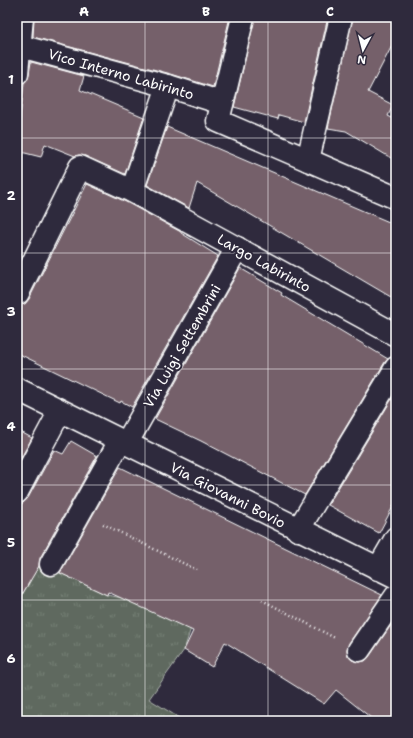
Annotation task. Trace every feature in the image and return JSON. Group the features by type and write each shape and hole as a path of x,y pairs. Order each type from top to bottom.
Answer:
{"street":[{"path":"17,73 22,17"},
{"path":"220,112 244,17"},
{"path":"308,160 342,17"},
{"name":"Vico Interno Labirinto","path":"20,46 168,86 220,112 308,160 396,198"},
{"path":"132,190 168,86"},
{"name":"Largo Labirinto","path":"18,293 80,167 132,190 396,335"},
{"name":"Via Luigi Settembrini","path":"51,564 237,248"},
{"path":"298,530 396,368"},
{"name":"Via Giovanni Bovio","path":"17,389 387,573"},
{"path":"17,492 60,411"},
{"path":"387,573 396,538"},
{"path":"359,650 396,596"}],"path":[{"path":"80,513 197,570"},
{"path":"262,600 359,650"}],"green space":[{"path":"38,567 60,573 107,595 122,598 192,625 184,650 149,699 184,721 17,721 17,604"}],"building":[{"path":"34,17 230,17 213,87 171,74 33,37"},
{"path":"255,17 328,17 304,122 279,115 278,119 234,107"},
{"path":"353,17 396,17 396,38 368,92 393,105 388,116 396,120 396,161 346,131 328,128"},
{"path":"31,62 84,76 80,90 144,117 125,174 85,156 75,156 45,144 41,157 17,151 17,125 19,125 24,83 29,74"},
{"path":"167,127 396,225 396,300 197,183 189,208 147,185"},
{"path":"87,184 126,202 181,232 218,256 132,407 121,401 120,403 17,353 17,305 25,304 29,299"},
{"path":"240,268 282,293 281,295 388,359 305,495 155,419"},
{"path":"396,392 396,501 379,533 328,505"},
{"path":"17,430 32,438 17,465"},
{"path":"71,441 97,456 40,558 39,566 17,603 17,504 23,503 28,498 54,450 63,454"},
{"path":"120,467 382,595 349,643 347,649 348,656 352,660 358,662 365,661 396,618 396,721 375,721 336,690 324,704 225,642 212,667 184,650 193,631 108,592 107,595 60,573"}]}
